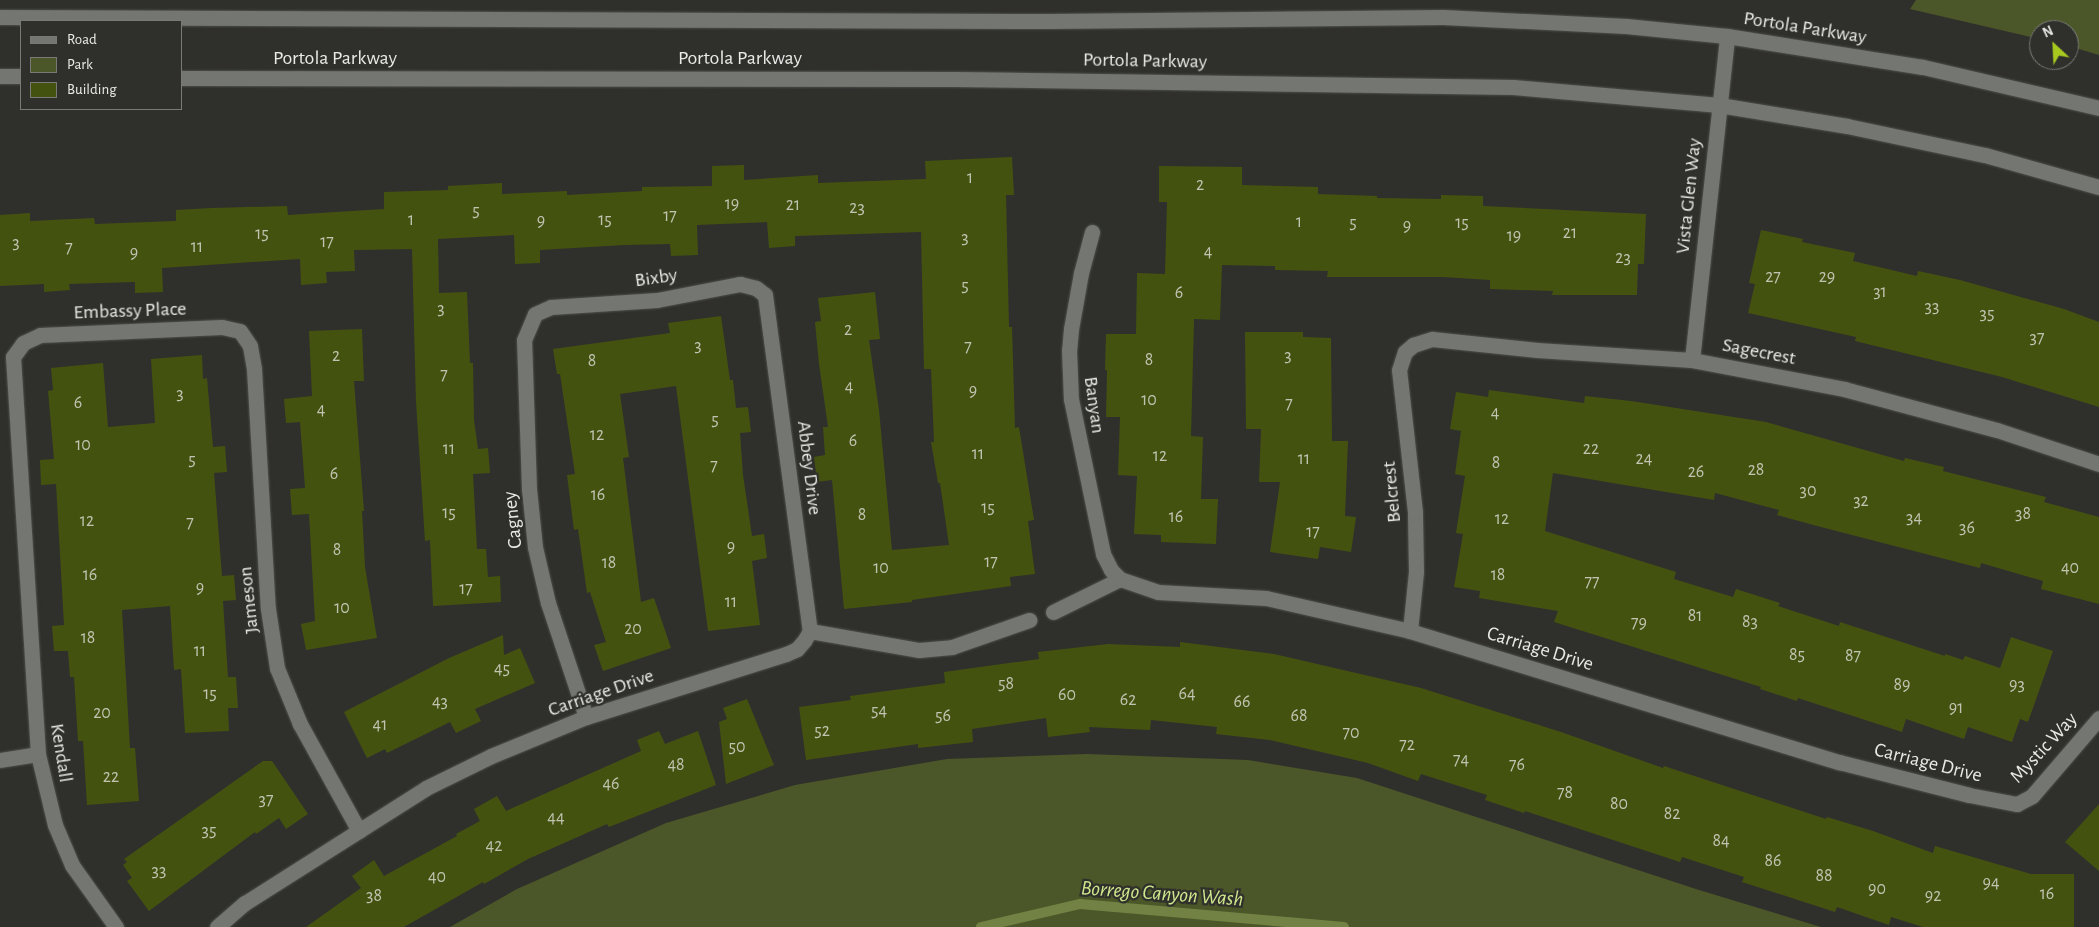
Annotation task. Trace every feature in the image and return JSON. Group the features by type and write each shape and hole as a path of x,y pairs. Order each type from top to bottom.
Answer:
{"street":[{"name":"Portola Parkway","path":"0,17 1050,21 1443,17 1626,26 1727,36 1923,67 2099,108"},
{"name":"Vista Glen Way","path":"1692,360 1727,36"},
{"path":"0,76 20,76"},
{"name":"Portola Parkway","path":"182,78 955,79 1513,87 1719,105 1847,126 1985,155 2099,187"},
{"name":"Banyan","path":"1092,232 1081,273 1071,329 1069,350 1071,399 1103,554 1111,570 1120,578"},
{"name":"Bixby","path":"535,314 551,307 657,300 740,284 756,288 765,295 768,311"},
{"name":"Abbey Drive","path":"768,311 810,631"},
{"name":"Cagney","path":"535,314 524,340 529,489 535,547 548,603 586,717"},
{"name":"Embassy Place","path":"13,357 23,343 40,335 76,333 222,327 240,331 250,346"},
{"name":"Sagecrest","path":"1405,352 1413,344 1432,339 1537,350 1692,360 1844,389 1997,430 2099,464"},
{"name":"Jameson","path":"250,346 254,369 268,608 278,668 300,724 359,832"},
{"name":"Belcrest","path":"1405,352 1399,370 1415,512 1416,572 1410,630"},
{"name":"Kendall","path":"13,357 38,754 55,825 72,865 116,927"},
{"path":"1053,612 1120,578"},
{"name":"Carriage Drive","path":"1120,578 1158,592 1266,598 1410,630 1839,762 1969,795 2017,804"},
{"path":"810,631 919,650 952,647 1029,620"},
{"name":"Carriage Drive","path":"217,927 244,903 426,788 491,756 586,717 786,654 797,649 810,631"},
{"name":"Mystic Way","path":"2017,804 2032,796 2099,718"},
{"path":"0,760 38,754"}],"green space":[{"path":"1916,0 2099,0 2099,55 2079,49 2079,20 2029,20 2029,37 1910,9"},
{"path":"1087,754 1248,760 1357,778 1699,890 1821,927 450,927 517,889 666,823 795,785 947,759"}],"building":[{"path":"1012,157 1014,195 1006,195 1009,327 1012,327 1015,428 1019,427 1034,520 1028,521 1035,574 1010,577 1011,586 912,600 912,602 844,609 832,480 817,482 814,457 825,455 823,427 828,427 815,322 821,321 818,298 875,292 880,339 869,340 879,410 892,550 949,545 940,483 938,483 931,442 934,442 931,369 924,369 921,232 795,236 795,246 769,248 767,222 697,225 698,255 671,256 670,244 624,245 540,250 540,263 515,264 514,235 438,239 439,293 467,292 470,363 473,363 474,420 478,449 488,448 490,473 473,474 477,549 486,549 488,577 500,576 501,602 433,606 430,540 425,541 416,402 412,249 354,250 355,271 326,272 327,283 301,285 300,259 162,268 163,292 135,293 135,282 69,284 70,290 44,292 44,284 0,286 0,215 30,213 30,221 94,218 95,224 176,221 176,210 212,208 287,206 288,215 384,209 384,192 448,190 448,186 502,183 502,194 567,191 567,195 642,191 642,187 712,186 712,166 744,165 744,180 818,175 818,183 926,179 925,161"},
{"path":"1159,166 1242,167 1242,185 1318,187 1318,194 1377,196 1377,198 1441,199 1441,195 1483,196 1483,206 1646,214 1644,264 1638,264 1637,295 1552,295 1553,291 1490,289 1490,280 1443,277 1327,277 1328,271 1275,270 1275,266 1222,265 1220,320 1194,319 1191,436 1203,437 1201,499 1218,499 1216,544 1161,542 1161,535 1134,534 1137,476 1118,475 1120,417 1106,417 1107,370 1105,370 1106,334 1136,334 1137,273 1165,274 1167,202 1159,202"},
{"path":"1761,230 1803,239 1802,242 1855,253 1853,261 1917,276 1918,271 1960,280 2064,309 2099,322 2099,407 2002,377 1855,341 1856,337 1748,313 1755,284 1749,283"},
{"path":"721,316 730,380 733,380 736,408 748,407 751,432 740,433 743,475 752,536 764,534 767,558 752,561 760,625 708,631 676,386 620,394 629,457 623,458 641,602 654,598 671,648 603,671 594,645 606,642 590,592 587,593 578,529 574,530 567,475 575,474 560,374 557,374 553,349 670,333 668,323"},
{"path":"362,329 364,381 354,381 364,511 362,511 365,567 377,638 306,650 301,624 315,621 309,514 292,515 290,489 305,488 300,422 286,423 284,399 312,396 309,331"},
{"path":"1245,332 1303,332 1303,337 1331,338 1332,441 1348,441 1345,516 1356,517 1351,552 1320,547 1318,559 1270,552 1280,482 1259,482 1261,429 1246,429"},
{"path":"202,355 203,379 207,378 213,447 225,446 227,472 214,473 222,576 234,575 236,600 223,601 228,677 236,677 238,708 228,708 229,731 185,733 181,669 174,670 170,606 122,610 130,748 135,748 139,801 87,805 83,741 78,741 74,677 70,677 68,651 54,651 52,626 64,625 56,484 41,485 40,460 54,459 48,391 53,390 51,368 103,363 108,427 155,423 151,359"},
{"path":"1489,390 1584,403 1585,396 1631,401 1766,422 1904,461 1905,458 1944,467 1943,471 2046,497 2044,502 2099,517 2099,604 2041,589 2043,581 1981,563 1980,568 1817,526 1777,515 1779,510 1715,493 1714,500 1553,473 1545,531 1676,572 1674,579 1733,597 1736,589 1780,603 1778,606 1839,626 1840,622 1945,656 1945,654 1963,660 1965,656 2000,668 2011,637 2053,651 2028,722 2020,719 2012,742 1968,727 1964,739 1906,719 1902,732 1798,698 1797,701 1760,689 1761,687 1554,622 1558,611 1479,598 1480,591 1454,587 1463,534 1456,533 1465,476 1455,474 1461,431 1450,429 1456,392 1488,397"},
{"path":"503,635 504,655 520,648 535,683 475,709 481,721 456,733 450,722 387,753 385,749 367,758 344,712 449,658"},
{"path":"1180,642 1274,654 1421,688 1561,732 1663,768 1664,766 1826,819 1827,817 1873,831 1933,853 1935,846 2031,874 2074,874 2074,927 1923,927 1891,917 1889,925 1837,907 1835,912 1742,882 1744,877 1682,857 1680,862 1525,811 1524,813 1485,800 1487,795 1421,774 1418,781 1368,763 1270,740 1216,734 1217,727 1151,720 1150,730 1089,727 1090,732 1048,737 1046,718 972,729 973,742 918,748 918,744 806,760 799,707 851,700 850,696 945,683 944,672 1039,659 1038,652 1108,644 1180,647"},
{"path":"747,699 774,765 726,784 719,722 727,719 723,708"},
{"path":"659,731 665,744 698,731 716,785 609,827 607,824 528,859 404,927 306,927 361,888 352,876 374,860 384,876 457,836 456,834 480,821 474,809 497,796 506,811 641,751 637,740"},
{"path":"263,761 272,761 308,814 286,829 279,818 256,834 255,832 149,911 127,881 132,878 123,865 127,862 124,859"},
{"path":"2099,804 2099,871 2065,842"}],"waterway":[{"name":"Borrego Canyon Wash","path":"981,927 1080,904 1344,927"}]}
